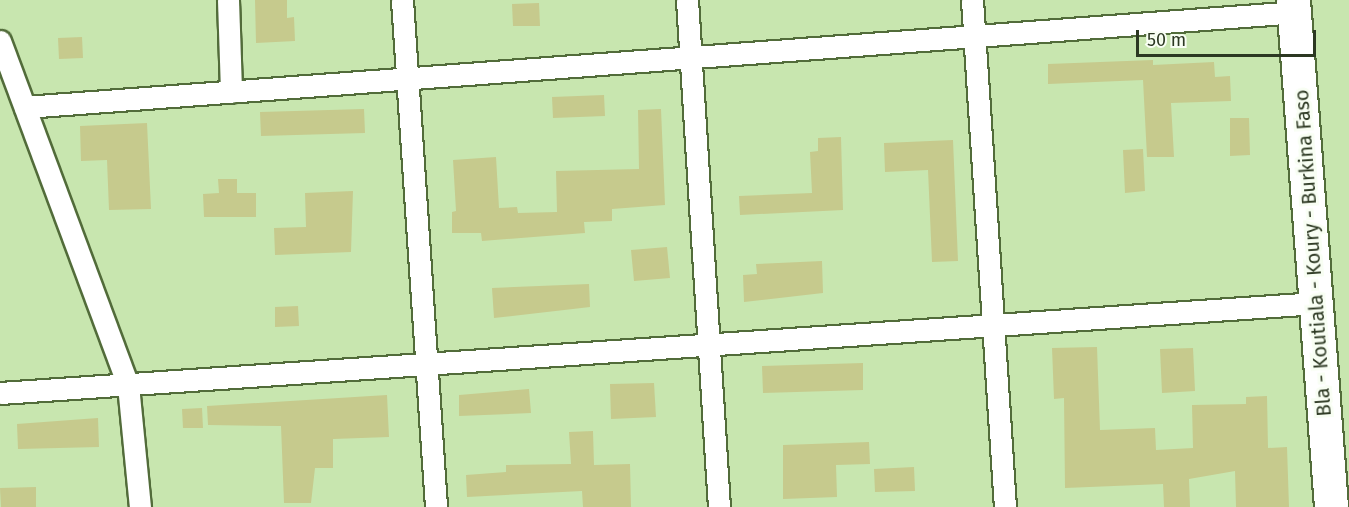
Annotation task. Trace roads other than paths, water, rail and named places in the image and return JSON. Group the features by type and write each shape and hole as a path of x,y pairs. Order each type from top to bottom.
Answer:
{"main road":[{"name":"Bla - Koutiala - Koury - Burkina Faso","path":"1294,6 1318,303 1331,507"}],"street":[{"path":"228,0 231,92"},
{"path":"402,0 436,507"},
{"path":"687,0 719,507"},
{"path":"972,0 1005,507"},
{"path":"25,107 974,36 1294,6"},
{"path":"0,41 128,385 140,507"},
{"path":"0,393 1318,303"}]}
